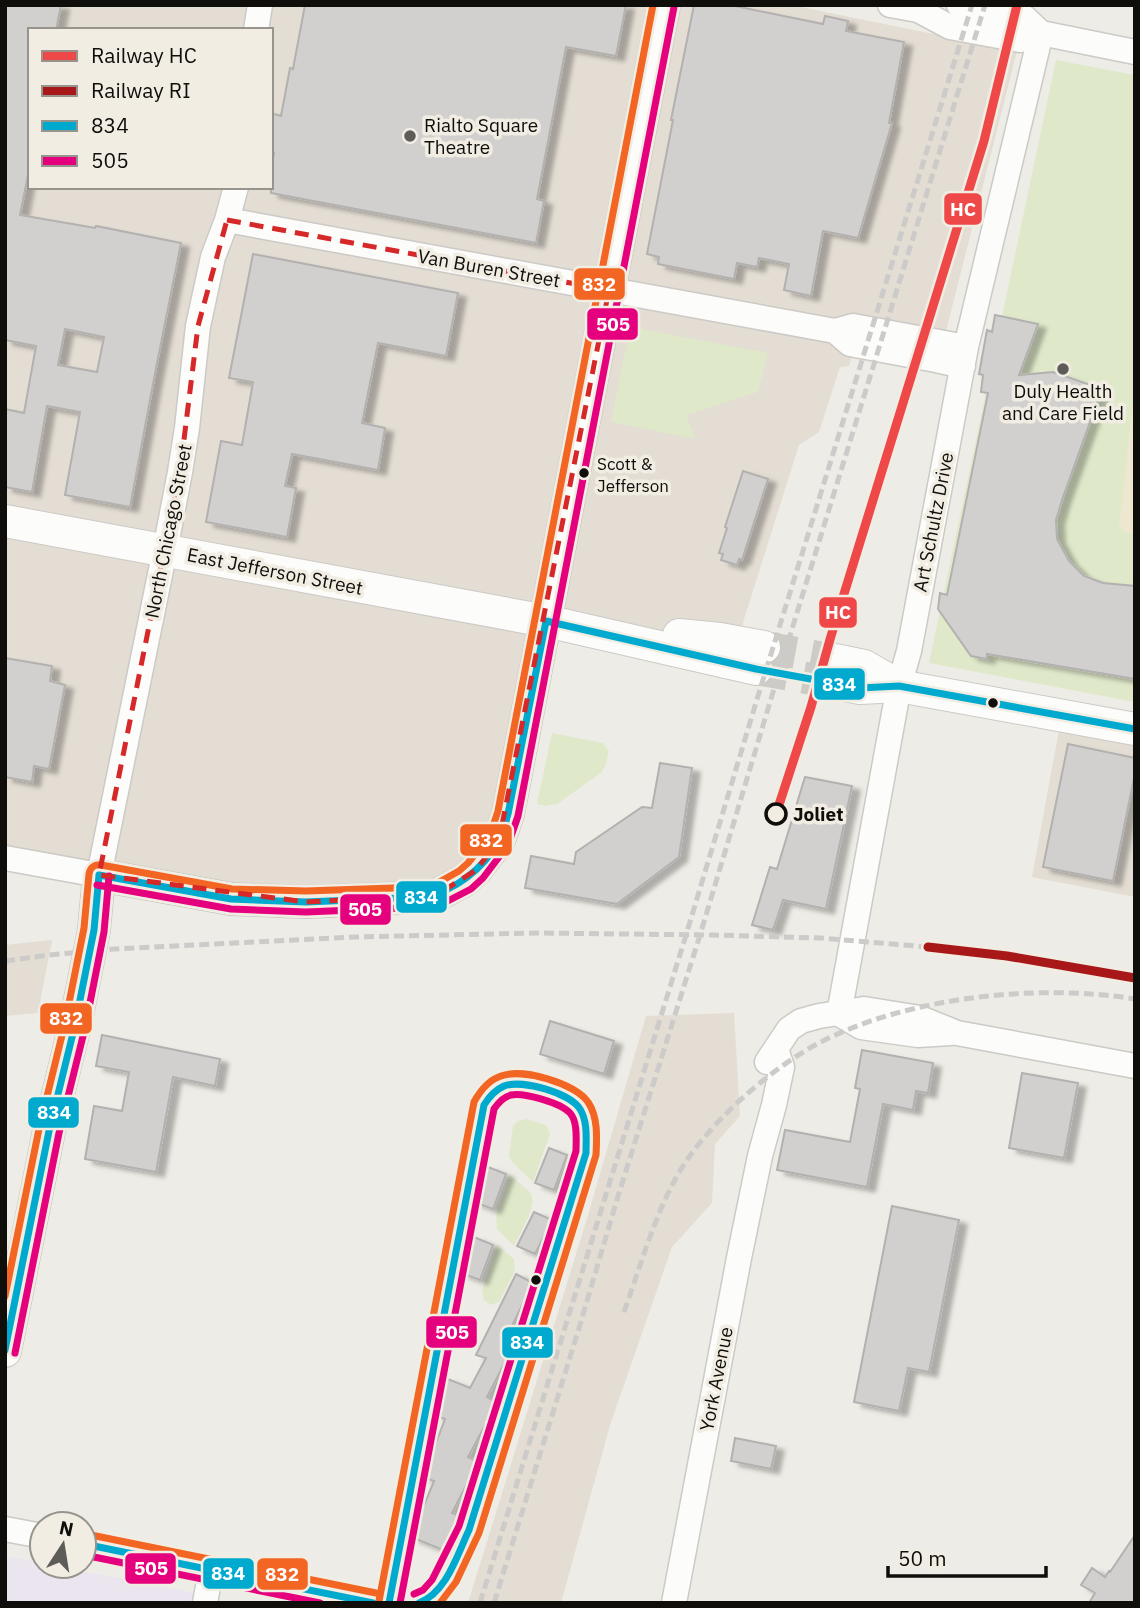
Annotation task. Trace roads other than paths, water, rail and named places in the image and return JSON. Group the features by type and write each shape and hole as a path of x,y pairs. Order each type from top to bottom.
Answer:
{"main road":[{"path":"5,1351 48,1130 56,1020 75,925 99,875 231,899 306,902 424,897 437,895 465,880 499,840 508,814 664,5"},
{"name":"East Jefferson Street","path":"5,521 760,658"},
{"path":"832,671 864,666 899,686 1135,729"}],"street":[{"path":"256,28 260,5"},
{"path":"890,5 918,10 950,27 1020,40 1041,33 1135,52"},
{"path":"918,10 949,5"},
{"path":"959,5 1024,18 1041,33"},
{"name":"Art Schultz Drive","path":"839,1014 899,686 909,651 964,357 1041,33"},
{"name":"North Chicago Street","path":"99,875 187,428 198,326 213,257 235,189"},
{"name":"Van Buren Street","path":"226,220 835,331 850,344 936,360 964,357"},
{"path":"5,858 99,875"},
{"path":"839,1014 862,1027 918,1035 957,1033 1135,1066"},
{"name":"York Avenue","path":"674,1603 760,1156 758,1102 766,1063 789,1029 801,1021 839,1014"},
{"path":"5,1529 28,1533"},
{"path":"98,1547 211,1570 205,1603"}],"tunnel":[{"path":"764,647 835,660"},
{"path":"756,669 829,682"}],"railway":[{"path":"480,1603 972,5"},
{"path":"494,1603 985,5"},
{"path":"5,961 114,949 354,937 536,933 820,938 928,947"},
{"path":"624,1312 659,1214 687,1160 729,1111 799,1054 852,1028 890,1015 973,998 1057,993 1135,999"}],"rail line":[{"name":"HC","path":"776,814 984,141 1017,5"},
{"name":"RI","path":"928,947 1007,956 1135,978"}],"place":[{"name":"Rialto Square Theatre","path":"410,136"},
{"name":"Duly Health and Care Field","path":"1063,369"},
{"name":"Scott & Jefferson","path":"584,473"},
{"name":"Joliet","path":"776,814"}]}
